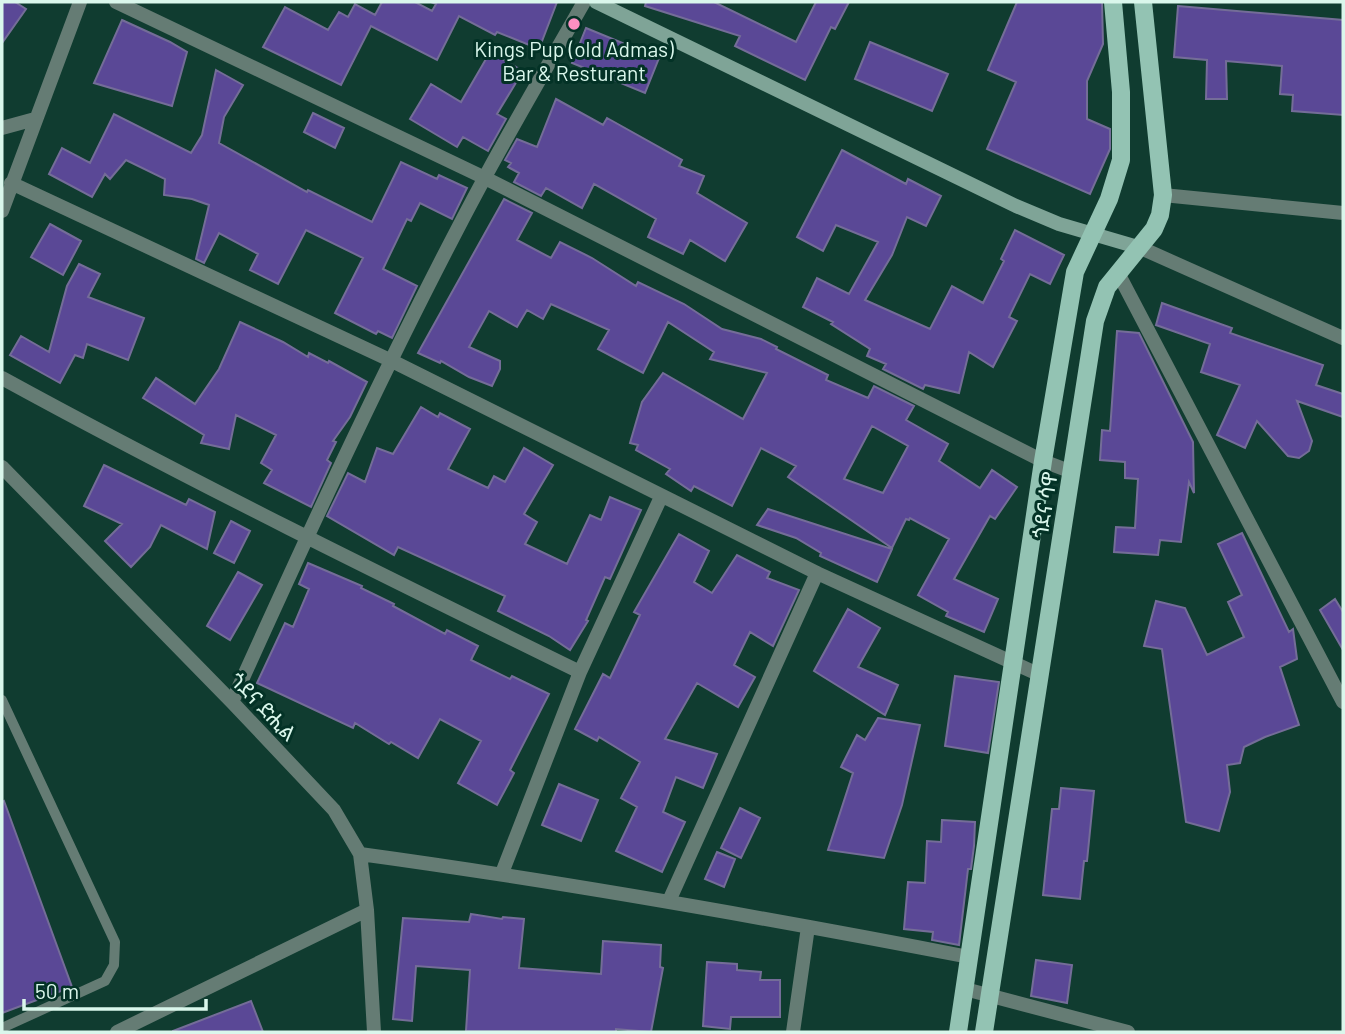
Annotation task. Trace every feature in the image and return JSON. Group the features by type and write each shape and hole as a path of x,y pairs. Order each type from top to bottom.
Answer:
{"main road":[{"path":"596,2 1016,206 1059,224 1141,248"},
{"name":"ጎደና ሳዋ","path":"958,1032 1043,461 1075,272 1109,199 1121,160 1121,92 1112,2"},
{"name":"ጎደና ሳዋ","path":"984,1032 1095,321 1107,287 1141,248 1157,222 1163,195 1143,2"}],"street":[{"path":"2,211 80,2"},
{"path":"116,2 485,178 1043,461 1072,472"},
{"path":"232,702 306,538 392,360 485,178 584,2"},
{"path":"2,128 35,119"},
{"path":"11,183 392,360 817,573 1040,675"},
{"path":"1163,195 1343,213"},
{"path":"1141,248 1343,338"},
{"path":"1118,273 1343,702"},
{"path":"2,378 107,436 306,538 580,673"},
{"name":"ጎደና ድሒል","path":"2,467 334,810 360,854 367,910 374,1032"},
{"path":"502,873 580,673 661,496"},
{"path":"669,901 817,573"},
{"path":"360,854 502,873 669,901 970,957"},
{"path":"117,1032 367,910"},
{"path":"793,1032 808,927"},
{"path":"965,989 1128,1032"}],"lane":[{"path":"2,700 115,942 114,965 105,981 2,1028"}],"building":[{"path":"2,2 15,2 26,9 2,43"},
{"path":"382,2 415,2 432,11 436,4 431,2 557,2 539,49 497,32 495,35 459,16 437,60 371,26 341,85 263,47 285,7 328,30 339,12 348,17 355,4 375,15"},
{"path":"646,2 714,2 796,42 816,2 849,2 835,29 831,27 805,80 735,46 740,36 645,6"},
{"path":"1017,2 1102,2 1103,44 1087,81 1087,119 1110,129 1110,149 1090,194 987,149 1016,82 988,70"},
{"path":"1178,6 1343,20 1343,115 1292,111 1293,95 1280,94 1282,66 1226,61 1227,99 1206,99 1207,60 1174,57"},
{"path":"122,20 187,52 172,106 94,83"},
{"path":"586,28 659,58 645,93 572,63"},
{"path":"870,42 948,74 932,111 855,79"},
{"path":"490,52 523,71 497,114 506,119 488,151 463,137 457,147 410,119 431,84 461,102"},
{"path":"216,70 243,85 224,117 219,143 307,192 308,190 372,222 401,162 437,179 439,175 467,188 452,219 420,203 411,221 407,219 383,269 417,286 392,338 378,331 376,334 335,313 363,258 306,230 278,284 250,270 258,254 219,233 204,263 196,259 209,205 192,199 164,195 165,179 126,160 110,179 105,174 92,197 49,174 62,148 90,163 114,114 191,153 202,135"},
{"path":"556,99 603,125 607,118 682,160 679,166 704,176 697,193 747,223 725,261 690,240 683,254 648,237 656,219 594,184 582,208 546,188 541,196 514,182 519,173 508,167 511,163 505,160 517,139 537,147"},
{"path":"313,113 344,128 335,148 304,132"},
{"path":"842,150 906,184 908,179 941,196 926,226 907,217 892,255 865,300 930,329 952,286 983,303 1004,261 1001,259 1015,230 1064,255 1050,284 1030,274 1009,317 1017,321 993,367 969,352 959,393 925,385 923,389 883,369 886,364 867,356 870,349 831,324 833,322 803,307 817,278 849,294 878,242 836,225 823,251 797,237"},
{"path":"504,199 532,213 517,240 551,258 560,242 592,258 636,286 638,282 684,304 722,329 761,339 777,347 776,349 828,375 826,380 868,398 874,386 914,406 906,420 948,444 939,461 980,488 992,470 1017,487 995,519 990,516 954,579 998,599 984,632 946,616 948,612 918,595 949,539 910,518 906,519 892,548 788,477 796,466 761,448 732,506 694,486 691,491 666,474 670,469 636,450 638,445 630,443 642,402 663,373 743,419 767,373 710,359 714,352 668,322 643,373 598,349 609,330 551,304 543,319 527,310 517,327 489,311 469,347 500,361 500,369 492,386 418,353","holes":["872,426 908,446 883,493 844,479"]},
{"path":"50,224 81,241 63,275 31,257"},
{"path":"79,264 100,274 88,297 144,318 128,360 87,344 83,358 75,355 60,383 10,355 21,336 49,352 67,286"},
{"path":"1162,303 1232,328 1230,333 1323,365 1316,385 1343,394 1343,417 1297,401 1312,441 1309,451 1299,458 1288,456 1257,421 1245,448 1217,435 1240,385 1201,372 1210,344 1156,325"},
{"path":"240,322 308,357 309,353 328,363 329,361 367,382 350,417 333,441 336,442 327,460 331,463 311,507 264,483 272,470 261,463 276,435 236,415 229,449 201,443 204,435 143,398 156,378 195,404 219,369"},
{"path":"1117,331 1139,333 1193,442 1194,493 1189,482 1181,542 1160,540 1158,555 1114,552 1116,527 1135,528 1138,479 1125,478 1125,462 1100,460 1102,430 1110,431"},
{"path":"421,407 438,417 440,413 470,429 448,469 488,488 494,476 505,482 524,448 553,465 524,514 537,522 525,544 567,564 590,515 601,520 610,497 641,510 610,579 605,577 586,620 588,621 570,650 549,636 498,611 505,596 398,547 394,555 327,516 348,473 365,482 377,448 393,454"},
{"path":"104,465 186,505 189,499 215,512 207,549 161,525 150,547 131,567 105,541 122,524 84,506"},
{"path":"768,509 892,549 877,582 820,556 821,553 796,538 757,525"},
{"path":"231,521 250,531 234,563 214,553"},
{"path":"1242,533 1289,632 1293,629 1297,659 1280,667 1299,725 1244,747 1240,763 1227,765 1230,792 1219,831 1186,822 1162,649 1144,646 1156,601 1185,608 1207,655 1244,637 1228,602 1242,595 1218,544"},
{"path":"679,534 709,551 694,582 712,593 737,555 770,572 767,578 799,590 773,646 750,632 734,665 755,677 738,707 697,683 665,739 717,754 703,788 676,777 663,812 685,822 662,872 616,851 637,807 621,798 640,762 599,737 597,741 575,729 603,674 610,678 640,615 634,612"},
{"path":"308,563 362,586 361,588 445,634 447,630 478,646 471,660 549,694 510,770 514,773 497,805 458,783 481,741 440,719 418,758 355,723 353,728 257,683 285,623 293,627 309,589 299,584"},
{"path":"238,572 262,585 230,640 207,626"},
{"path":"1335,599 1343,612 1343,650 1320,610"},
{"path":"848,609 880,628 858,667 898,685 885,715 814,671"},
{"path":"955,676 999,682 988,753 945,746"},
{"path":"878,718 920,725 902,805 884,858 828,850 853,773 841,767 857,735 865,740"},
{"path":"559,784 598,800 581,841 542,825"},
{"path":"1061,788 1094,791 1080,899 1043,895 1052,809 1059,809"},
{"path":"4,801 72,987 2,1013 2,802"},
{"path":"740,808 760,818 741,858 721,848"},
{"path":"942,820 975,822 974,846 971,869 968,869 959,945 932,940 933,932 904,929 908,882 925,883 927,841 941,842"},
{"path":"717,852 735,859 724,887 705,879"},
{"path":"471,914 524,919 519,968 601,974 603,941 661,945 660,967 663,968 651,1032 616,1029 616,1032 466,1031 470,970 416,966 412,1021 393,1019 403,918 469,922"},
{"path":"1036,960 1072,965 1067,1003 1031,996"},
{"path":"707,962 737,964 737,970 761,972 760,980 780,980 780,1017 731,1017 730,1029 703,1026"},
{"path":"251,1001 263,1032 173,1032 173,1031"}],"place":[{"name":"Kings Pup (old Admas) Bar & Resturant","path":"574,24"}]}
